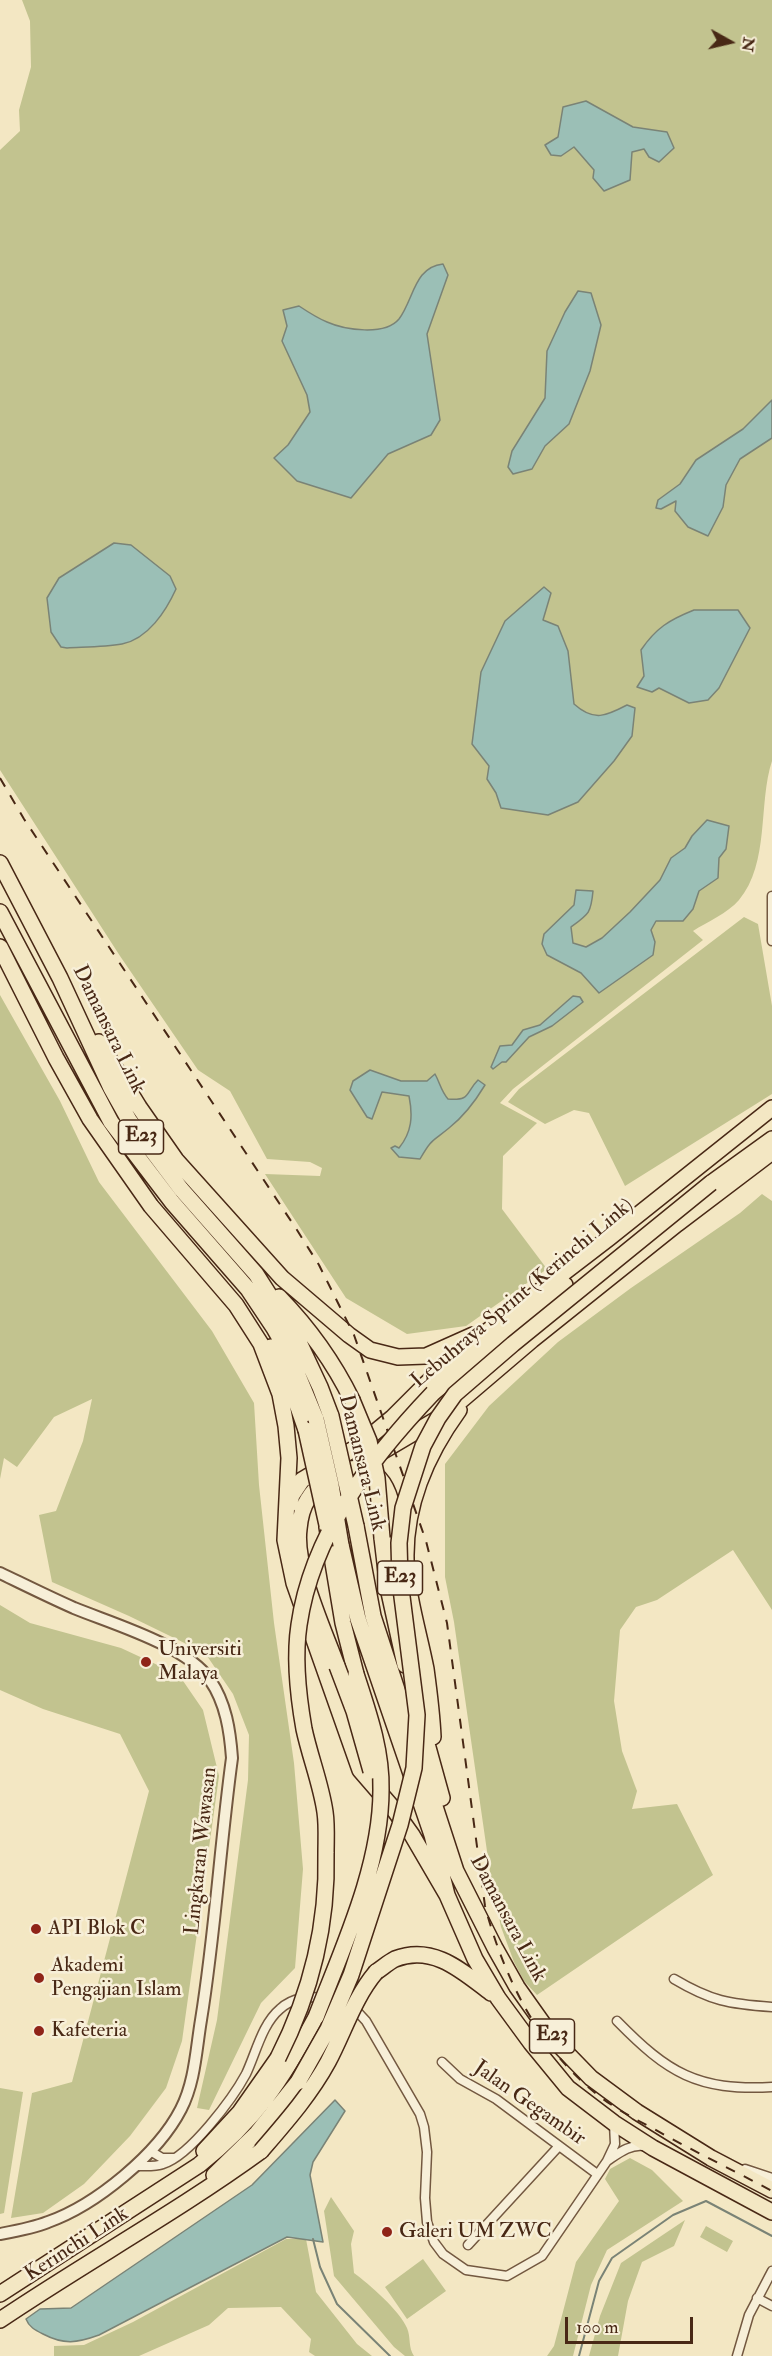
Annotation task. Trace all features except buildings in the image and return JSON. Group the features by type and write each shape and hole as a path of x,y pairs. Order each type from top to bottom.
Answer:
{"highway":[{"name":"Damansara Link","path":"0,863 60,978 111,1088 129,1120 181,1189 256,1274 298,1340 320,1387 331,1416 356,1526 373,1616 389,1669 456,1871 517,1987 572,2060 591,2078 637,2112 711,2158 772,2190"},
{"name":"Damansara Link","path":"0,912 111,1122 172,1202 248,1290 290,1356 331,1485 341,1545 358,1619 432,1835 447,1895 475,1959 498,1998 568,2088 614,2123 653,2148 772,2212"},
{"path":"0,947 56,1058 90,1119 170,1229 236,1305 261,1344 280,1394 286,1426 289,1458 285,1540 294,1583 360,1770 392,1807 447,1895"},
{"path":"60,978 139,1107 176,1160 282,1278 349,1335 370,1350 398,1357 426,1356 499,1323"},
{"path":"285,1540 288,1507 292,1495 302,1480 357,1447 384,1425 426,1384 499,1323 772,1108"},
{"name":"Lebuhraya Sprint (Kerinchi Link)","path":"177,2207 231,2160 257,2133 298,2082 328,2029 358,1954 403,1814 414,1768 417,1714 400,1581 399,1543 403,1508 412,1474 438,1418 455,1394 708,1178 772,1119"},
{"path":"111,1122 123,1148 150,1188 252,1315 311,1424 343,1623 378,1749 381,1789 379,1824 373,1854 316,2017 284,2062"},
{"name":"Lebuhraya Sprint (Kerinchi Link)","path":"164,2188 187,2169 284,2062 317,1957 325,1910 325,1813 304,1728 296,1655 299,1624 311,1576 323,1543 343,1506 399,1429 433,1393 476,1356 708,1178 772,1139"},
{"path":"286,1426 293,1444 306,1453 332,1461 377,1454 444,1415 532,1340 677,1224 772,1152"},
{"path":"142,1192 178,1224"},
{"path":"256,1274 282,1299 341,1377 369,1441 377,1478 388,1588 417,1714"},
{"path":"426,1384 418,1398 419,1407 429,1415 444,1415"},
{"path":"435,1773 432,1718 425,1668 406,1567 409,1529 414,1496 425,1465 440,1437 474,1390"},
{"path":"336,1965 369,1827 372,1774 367,1751 310,1591 300,1554 298,1532 302,1510 309,1497 330,1478 345,1470 357,1467 373,1472 383,1483 391,1500 424,1733 471,1901"},
{"path":"177,2207 214,2186 261,2151 311,2090 328,2062 361,1993 376,1972 395,1959 417,1955 439,1958 457,1966 498,1998"},
{"name":"Kerinchi Link","path":"0,2294 164,2188"},
{"name":"Kerinchi Link","path":"0,2320 177,2207"}],"street":[{"path":"772,896 772,941"},
{"name":"Lingkaran Wawasan","path":"0,1573 174,1650 209,1678 220,1697 226,1718 232,1758 210,1966 190,2085 181,2109 152,2152 111,2186 50,2222 0,2234"},
{"path":"674,1979 700,1994 723,2002 772,2007"},
{"path":"136,2166 163,2165 175,2158 195,2139 232,2098 271,2018 289,2002 314,1996 331,1998 357,2010 366,2021 420,2114 427,2152 425,2198 427,2222 434,2242 443,2254 466,2271 507,2276 542,2256 607,2161 615,2144 614,2123"},
{"path":"618,2021 645,2050 683,2076 739,2088 772,2087"},
{"name":"Jalan Gegambir","path":"442,2062 460,2079 496,2099 597,2174"},
{"path":"607,2161 626,2149 638,2145 653,2148"},
{"path":"468,2245 559,2146"},
{"path":"152,2152 162,2158 175,2158"},
{"path":"711,2158 772,2178"},
{"path":"737,2356 743,2331 772,2271"},
{"path":"757,2298 772,2306"}],"green space":[{"path":"22,0 772,0 772,761 755,869 749,885 734,905 693,931 703,940 513,1089 500,1103 537,1123 503,1156 502,1209 547,1269 466,1326 407,1334 346,1298 265,1174 320,1176 322,1168 310,1162 267,1159 230,1091 198,1070 120,956 0,770 0,150 20,131 19,110 31,67 30,21"},
{"path":"744,917 758,924 772,1006 772,1094 625,1186 589,1113 574,1110 545,1124 508,1102 519,1089"},
{"path":"0,995 60,1101 99,1182 212,1331 254,1403 259,1485 274,1623 294,1763 303,1869 295,1968 261,2003 209,2110 197,2108 217,2020 248,1780 249,1735 233,1694 205,1653 52,1582 39,1515 56,1511 83,1441 92,1399 54,1417 17,1467 4,1458 0,1479"},
{"path":"762,1194 772,1201 772,1610 733,1550 657,1600 636,1607 620,1630 614,1701 622,1751 637,1791 632,1809 677,1804 713,1875 537,1995 524,1981 514,1962 501,1927 491,1879 454,1622 445,1577 445,1464 489,1406 558,1342 631,1288 740,1213"},
{"path":"0,1605 30,1623 121,1648 179,1675 203,1710 219,1776 182,2041 166,2088 130,2136 84,2184 43,2213 11,2218 32,2093 72,2082 149,1791 120,1734 43,1709 0,1690"},
{"path":"0,2088 23,2092 4,2213 0,2214"},
{"path":"630,2158 652,2170 683,2201 607,2250 591,2285 573,2356 547,2356 554,2346 576,2262 619,2201 605,2179 610,2169"},
{"path":"331,2197 354,2231 351,2244 354,2273 384,2298 398,2314 408,2331 414,2356 405,2356 394,2347 334,2276 324,2211"},
{"path":"685,2220 674,2246 642,2262 628,2301 618,2356 589,2356 600,2316 621,2263"},
{"path":"706,2226 733,2241 727,2252 700,2237"},
{"path":"286,2239 306,2239 316,2292 357,2344 372,2356 315,2356 309,2352 311,2339 281,2307 228,2308 209,2325 139,2356 54,2356 54,2346 84,2345 133,2322"},
{"path":"423,2259 446,2291 407,2319 385,2287"}],"water":[{"path":"586,101 633,127 667,132 674,148 659,162 649,157 644,149 632,152 630,180 604,191 593,178 594,170 574,147 561,156 551,155 545,145 558,137 563,107"},
{"path":"443,264 448,275 427,334 440,420 431,435 388,454 351,498 297,481 274,458 288,445 310,412 307,395 282,341 287,326 283,310 299,306 335,325 364,330 384,328 399,319 420,277 433,266"},
{"path":"578,291 591,293 601,325 590,371 569,424 545,446 532,469 513,474 508,467 512,451 545,398 547,351 565,312"},
{"path":"772,400 772,438 740,459 726,485 723,507 708,536 688,527 675,511 676,501 661,509 656,508 658,500 680,484 696,460 743,429"},
{"path":"114,543 131,545 170,576 176,589 172,597 155,623 131,641 109,646 61,647 51,632 47,598 59,578"},
{"path":"544,587 551,593 543,620 558,626 568,651 574,704 581,710 594,715 613,712 627,705 635,708 632,736 614,761 578,802 548,815 501,808 496,793 487,779 489,766 472,744 481,672 505,621"},
{"path":"694,610 738,610 750,628 719,688 708,700 689,703 659,688 652,692 637,687 644,676 641,650 664,625"},
{"path":"707,820 729,826 726,849 719,858 718,878 699,891 693,909 683,921 656,921 651,930 655,942 653,955 599,993 581,973 547,955 542,944 544,934 574,905 576,890 593,891 588,912 571,927 573,943 586,947 602,938 630,912 660,880 671,858 685,848 692,836"},
{"path":"573,996 580,997 583,1002 552,1026 529,1037 506,1062 502,1062 493,1069 491,1067 500,1046 512,1045 523,1030 540,1025"},
{"path":"370,1070 401,1081 427,1081 435,1074 448,1099 461,1099 467,1095 478,1080 485,1085 464,1114 427,1147 420,1159 399,1157 391,1148 395,1146 399,1148 407,1136 411,1117 409,1096 382,1092 372,1119 367,1117 350,1090 353,1081"},
{"path":"335,2100 345,2111 313,2162 310,2175 323,2242 287,2237 99,2335 84,2340 71,2342 51,2338 29,2324 26,2319 40,2309 71,2308 252,2185"}],"waterway":[{"path":"579,2356 599,2281 612,2258 673,2215 706,2201 772,2236"},
{"path":"313,2239 320,2267 337,2304 390,2356"}],"railway":[{"path":"0,778 24,819 297,1230 319,1265 354,1335 426,1541 447,1623 485,1906 502,1959 527,2010 559,2057 599,2096 633,2118 772,2191"}],"place":[{"name":"Universiti Malaya","path":"146,1662"},
{"name":"API Blok C","path":"36,1929"},
{"name":"Akademi Pengajian Islam","path":"39,1978"},
{"name":"Kafeteria","path":"39,2031"},
{"name":"Galeri UM ZWC","path":"387,2232"}]}
